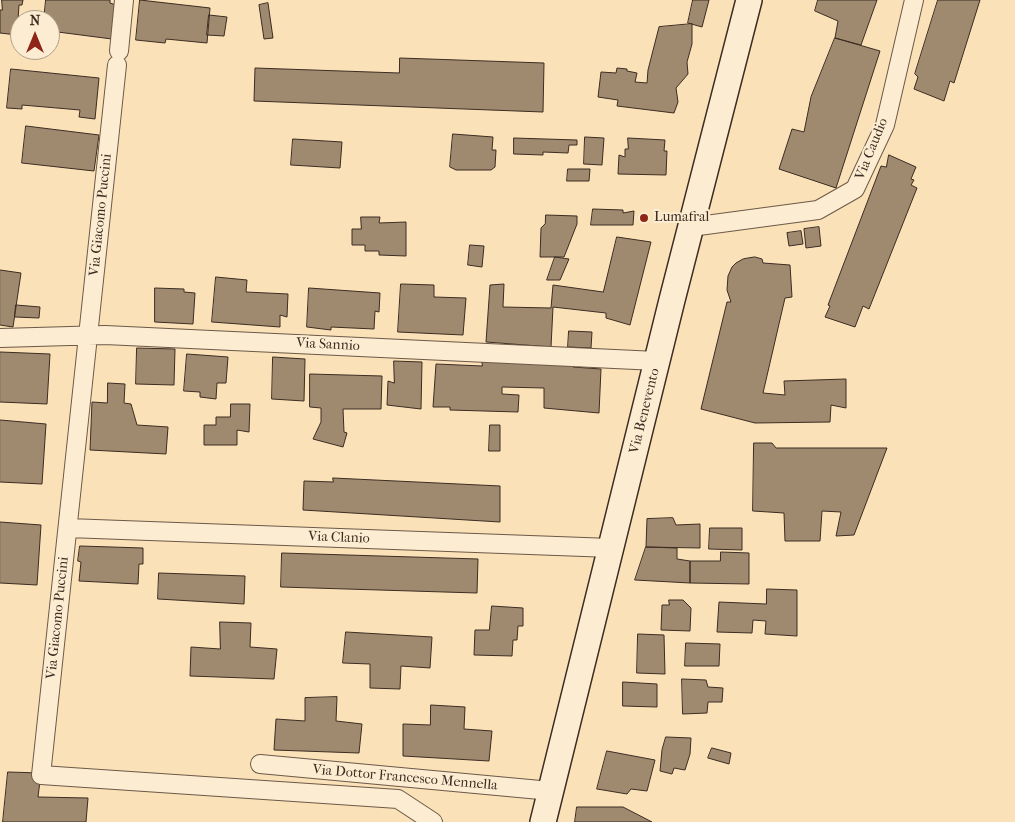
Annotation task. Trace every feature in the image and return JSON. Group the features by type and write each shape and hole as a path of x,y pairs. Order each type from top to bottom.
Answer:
{"main road":[{"name":"Via Benevento","path":"543,822 749,0"}],"street":[{"name":"Via Giacomo Puccini","path":"124,0 41,775 398,799 433,822"},
{"name":"Via Caudio","path":"691,227 818,210 855,189 885,125 914,0"},
{"name":"Via Sannio","path":"0,338 115,335 657,361"},
{"name":"Via Clanio","path":"68,528 611,548"},
{"name":"Via Dottor Francesco Mennella","path":"260,764 551,791"}],"building":[{"path":"2,0 23,0 22,5 19,5 19,10 10,10 10,34 0,33 0,10 2,10"},
{"path":"46,0 110,0 110,3 116,5 112,39 60,32 60,10 45,10"},
{"path":"140,0 210,8 207,43 166,39 165,43 136,40"},
{"path":"693,0 709,0 702,27 688,23"},
{"path":"818,0 877,0 861,45 835,38 838,21 815,11"},
{"path":"938,0 980,0 954,83 950,81 944,101 914,89 918,77 915,74"},
{"path":"268,3 273,38 264,39 259,5"},
{"path":"209,15 227,17 224,36 207,35"},
{"path":"692,24 692,44 687,62 688,74 676,88 678,102 674,113 617,106 618,100 598,97 601,72 616,73 617,68 627,69 627,71 637,73 635,82 647,83 648,70 659,27"},
{"path":"835,38 880,51 836,188 779,169 792,129 804,132 811,97"},
{"path":"400,58 544,63 543,112 254,101 255,68 399,73"},
{"path":"11,69 99,78 95,119 79,117 80,110 22,105 22,109 7,108"},
{"path":"26,126 99,135 94,171 22,163"},
{"path":"453,134 493,137 492,150 496,150 495,167 491,170 456,170 450,167"},
{"path":"585,137 604,138 602,165 584,164"},
{"path":"514,138 577,140 577,145 569,145 568,153 543,152 543,155 514,154"},
{"path":"628,138 665,140 664,151 667,151 666,175 618,174 619,155 625,157 625,149 628,149"},
{"path":"293,139 342,142 340,168 291,165"},
{"path":"889,155 916,167 911,179 914,180 911,185 917,188 869,309 863,306 855,327 825,317 881,166 886,167"},
{"path":"568,169 590,169 589,181 567,181"},
{"path":"593,209 623,210 623,213 634,211 633,225 591,225"},
{"path":"546,215 577,216 577,224 564,257 540,257 541,228 545,224"},
{"path":"361,217 380,217 379,223 406,222 406,256 379,255 379,251 365,251 365,245 352,245 352,229 361,229"},
{"path":"819,227 821,246 806,248 804,229"},
{"path":"801,231 803,244 789,246 787,233"},
{"path":"617,237 651,242 630,325 606,318 606,313 553,307 551,347 486,342 490,285 504,284 503,307 551,308 553,285 603,292"},
{"path":"470,245 484,246 482,267 468,265"},
{"path":"555,257 569,259 560,280 547,280"},
{"path":"755,257 762,259 763,263 790,265 792,297 785,298 763,393 785,395 784,381 846,379 846,408 831,405 830,422 755,423 701,409 727,302 731,302 727,290 728,276 736,263 743,259"},
{"path":"0,270 21,273 13,327 0,325"},
{"path":"216,277 247,280 246,292 288,294 287,317 280,315 280,327 212,322"},
{"path":"401,284 434,285 434,297 466,298 463,335 398,332"},
{"path":"155,288 184,289 184,292 195,293 193,324 155,322"},
{"path":"309,288 380,293 379,312 375,311 374,329 331,327 331,330 307,327"},
{"path":"16,305 40,307 39,318 15,317"},
{"path":"569,331 592,332 591,348 568,347"},
{"path":"137,348 175,349 174,385 136,384"},
{"path":"0,352 50,354 47,404 0,402"},
{"path":"187,354 228,357 226,383 217,383 216,399 200,397 200,392 184,391"},
{"path":"273,357 305,359 304,401 272,399"},
{"path":"482,359 573,361 573,367 601,369 599,413 544,408 544,388 502,387 502,394 519,395 518,412 450,410 450,407 433,407 436,364 482,366"},
{"path":"394,361 422,362 421,409 387,405 388,381 394,383"},
{"path":"310,374 382,376 381,409 343,409 344,432 347,433 343,447 313,439 321,422 321,408 310,407"},
{"path":"108,383 125,384 124,403 131,404 137,425 168,427 166,454 90,450 92,402 107,403"},
{"path":"231,404 250,404 249,432 237,430 237,445 204,445 204,425 216,425 216,417 230,417"},
{"path":"0,420 46,424 42,484 0,482"},
{"path":"490,425 500,425 500,451 489,451"},
{"path":"754,443 772,443 776,448 887,448 854,535 836,536 841,512 822,511 820,541 785,541 784,513 753,511"},
{"path":"333,478 500,486 500,522 303,510 304,481 333,482"},
{"path":"673,518 676,525 700,524 700,548 646,547 647,519"},
{"path":"0,522 41,525 37,585 0,583"},
{"path":"710,528 742,528 742,550 709,549"},
{"path":"80,546 143,548 143,564 139,564 138,584 79,581 81,562 78,561"},
{"path":"646,547 677,548 677,559 690,561 690,583 635,580"},
{"path":"721,552 749,553 749,584 690,583 690,561 720,561"},
{"path":"282,553 478,559 477,593 281,587"},
{"path":"159,573 245,576 244,604 158,599"},
{"path":"767,589 797,590 797,636 765,634 766,621 753,620 752,633 717,632 719,602 766,604"},
{"path":"669,600 683,600 691,608 690,631 661,630 662,605 669,605"},
{"path":"492,606 523,608 523,626 518,626 517,640 513,640 512,656 474,655 475,630 489,630"},
{"path":"220,622 251,623 250,647 277,649 274,679 190,676 191,647 220,649"},
{"path":"346,632 432,637 430,668 401,666 400,689 370,688 370,664 343,663"},
{"path":"638,634 664,635 665,674 637,673"},
{"path":"686,643 720,644 719,666 685,666"},
{"path":"682,679 706,680 708,687 723,688 722,702 708,702 707,713 683,714"},
{"path":"623,682 657,684 657,707 623,706"},
{"path":"337,697 336,721 362,724 359,753 274,750 276,719 305,721 305,698"},
{"path":"431,705 465,707 464,729 492,731 489,761 403,756 403,724 430,725"},
{"path":"666,737 691,738 690,754 685,770 674,768 672,774 660,771 662,750"},
{"path":"712,748 731,753 729,764 708,758"},
{"path":"607,751 655,760 647,791 631,789 627,794 597,789"},
{"path":"8,772 41,773 38,797 88,798 86,822 3,822"},
{"path":"577,807 623,807 652,822 575,822"}],"place":[{"name":"Lumafral","path":"644,218"}]}
